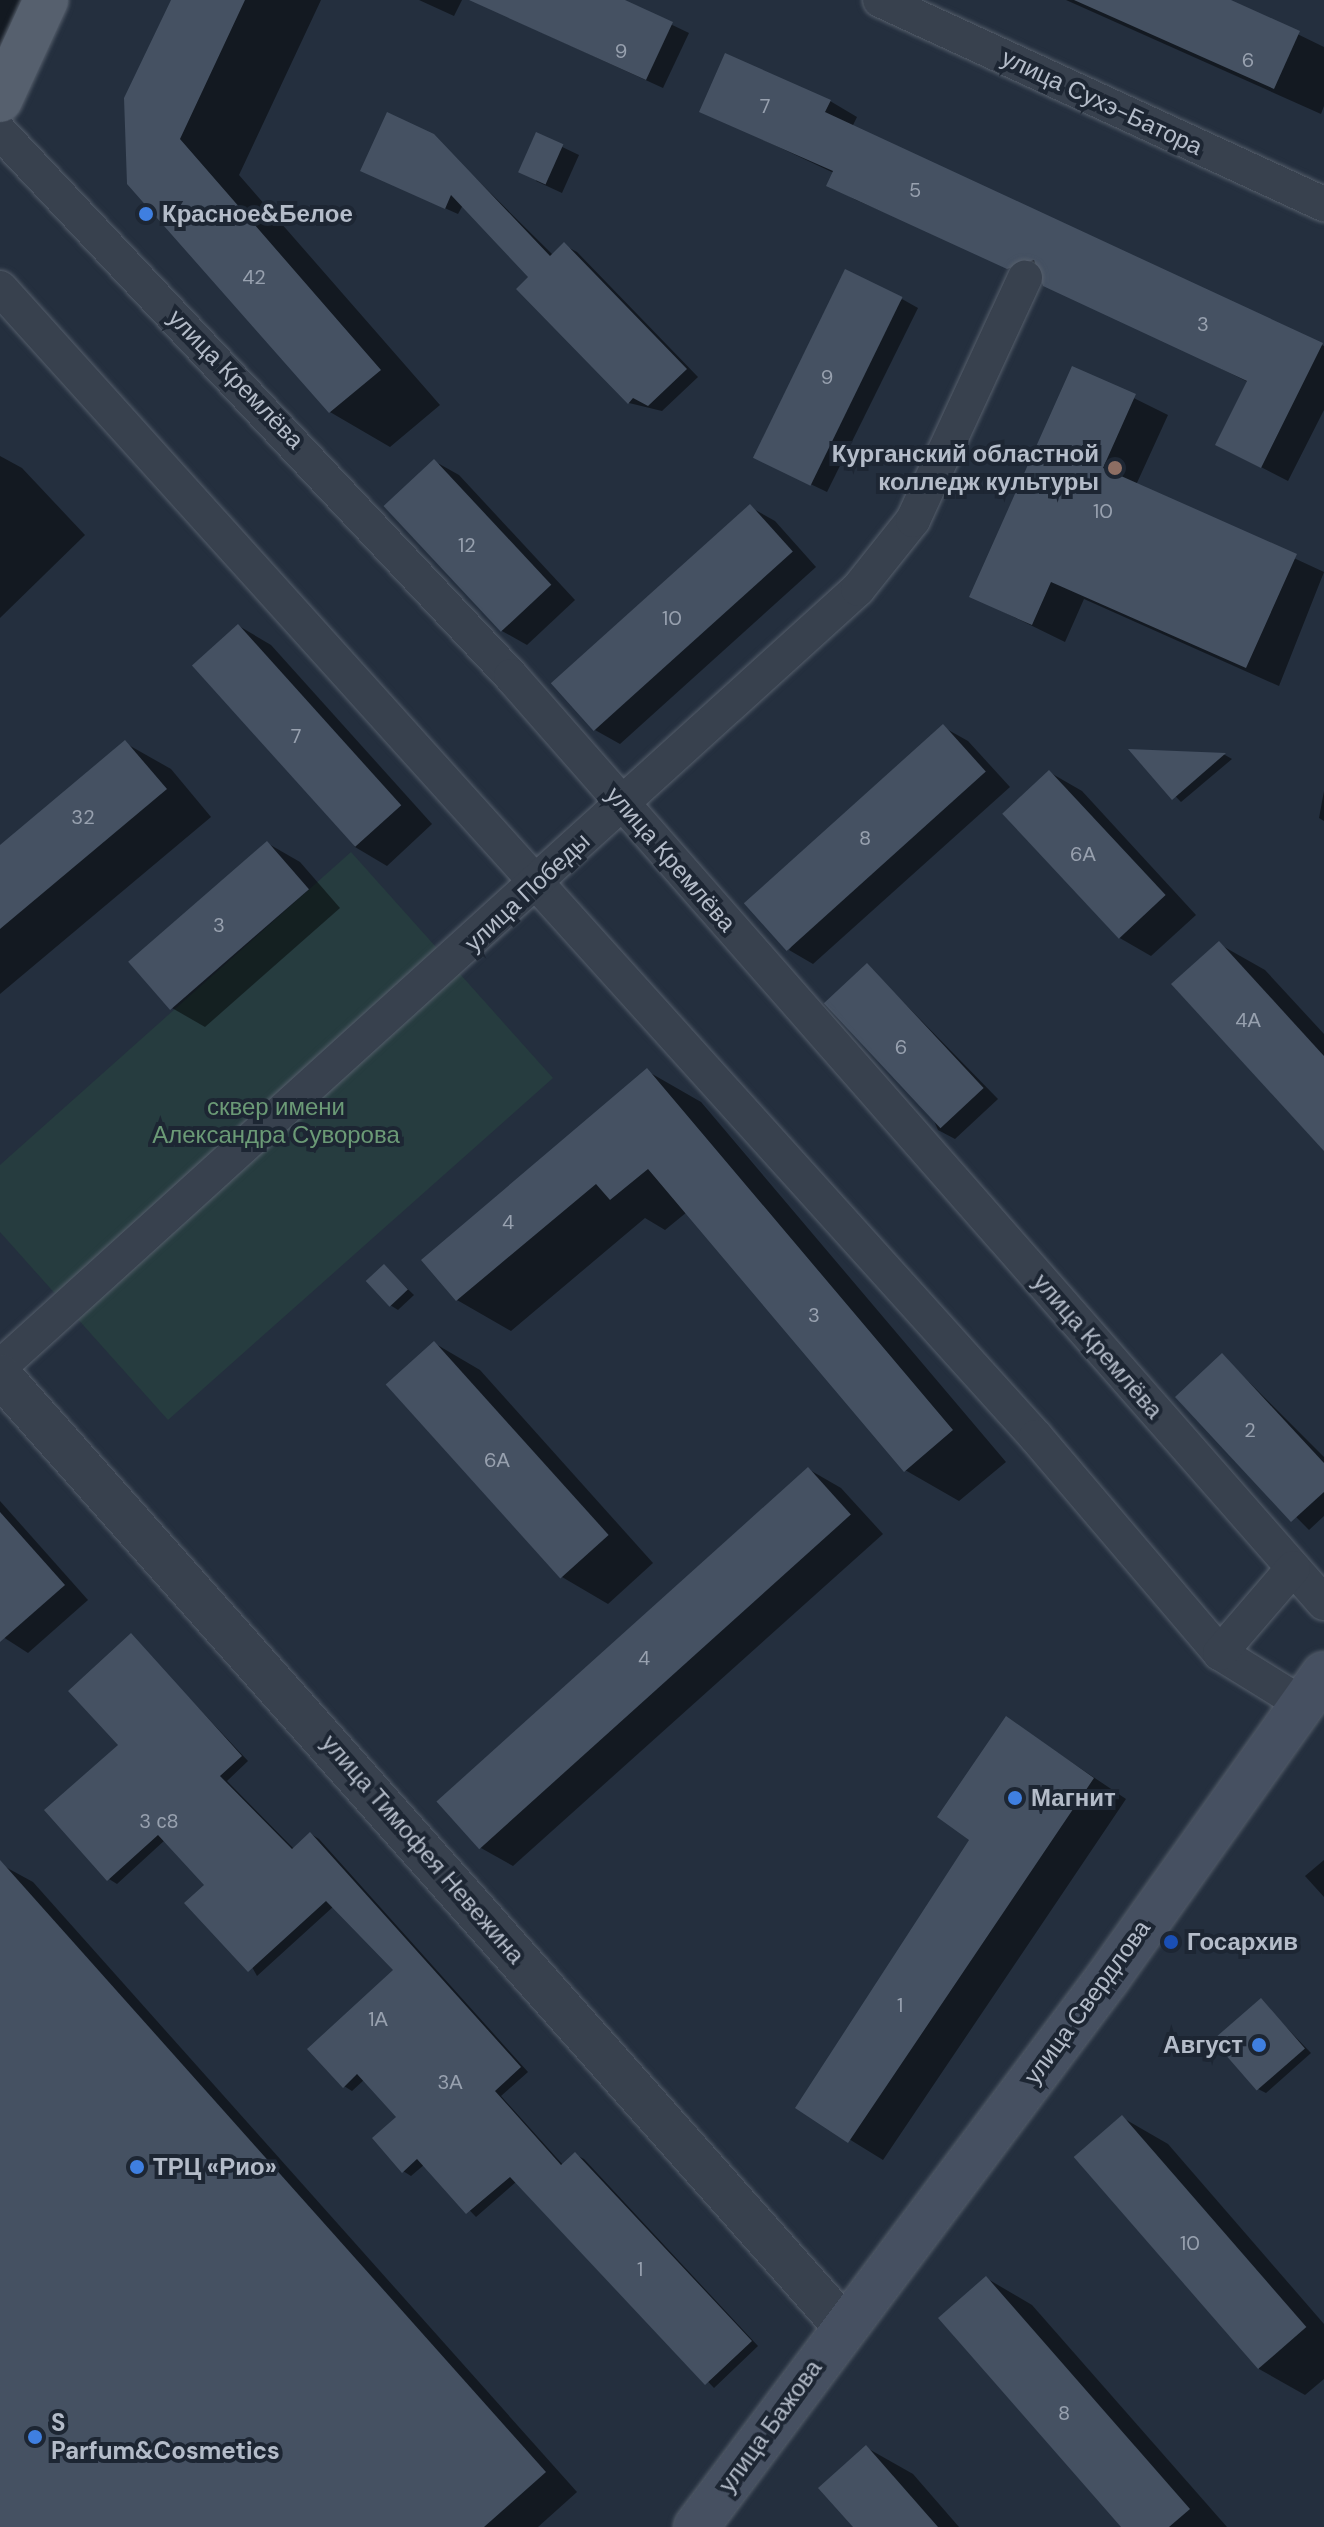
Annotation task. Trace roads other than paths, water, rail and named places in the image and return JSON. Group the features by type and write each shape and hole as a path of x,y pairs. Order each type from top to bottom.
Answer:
{"main road":[{"path":"0,100 46,0"},
{"name":"улица Свердлова","path":"843,2325 1314,1690"},
{"name":"улица Бажова","path":"696,2527 843,2325"}],"street":[{"name":"улица Сухэ-Батора","path":"880,0 1324,204"},
{"name":"улица Кремлёва","path":"0,132 314,461 624,804 1324,1603"},
{"name":"улица Победы","path":"0,1367 858,589 913,520 1025,278"},
{"path":"0,288 533,884 1036,1437 1220,1653 1314,1690"},
{"name":"улица Тимофея Невежина","path":"0,1375 843,2325"},
{"path":"1220,1653 1293,1568"}],"place":[{"name":"Красное&Белое","path":"146,214"},
{"name":"Курганский областной колледж культуры","path":"1115,468"},
{"name":"Магнит","path":"1015,1798"},
{"name":"Госархив","path":"1171,1942"},
{"name":"Август","path":"1259,2045"},
{"name":"ТРЦ «Рио»","path":"137,2167"},
{"name":"S Parfum&Cosmetics","path":"35,2437"}],"park label":[{"name":"сквер имени Александра Суворова","path":"276,1121"}]}
